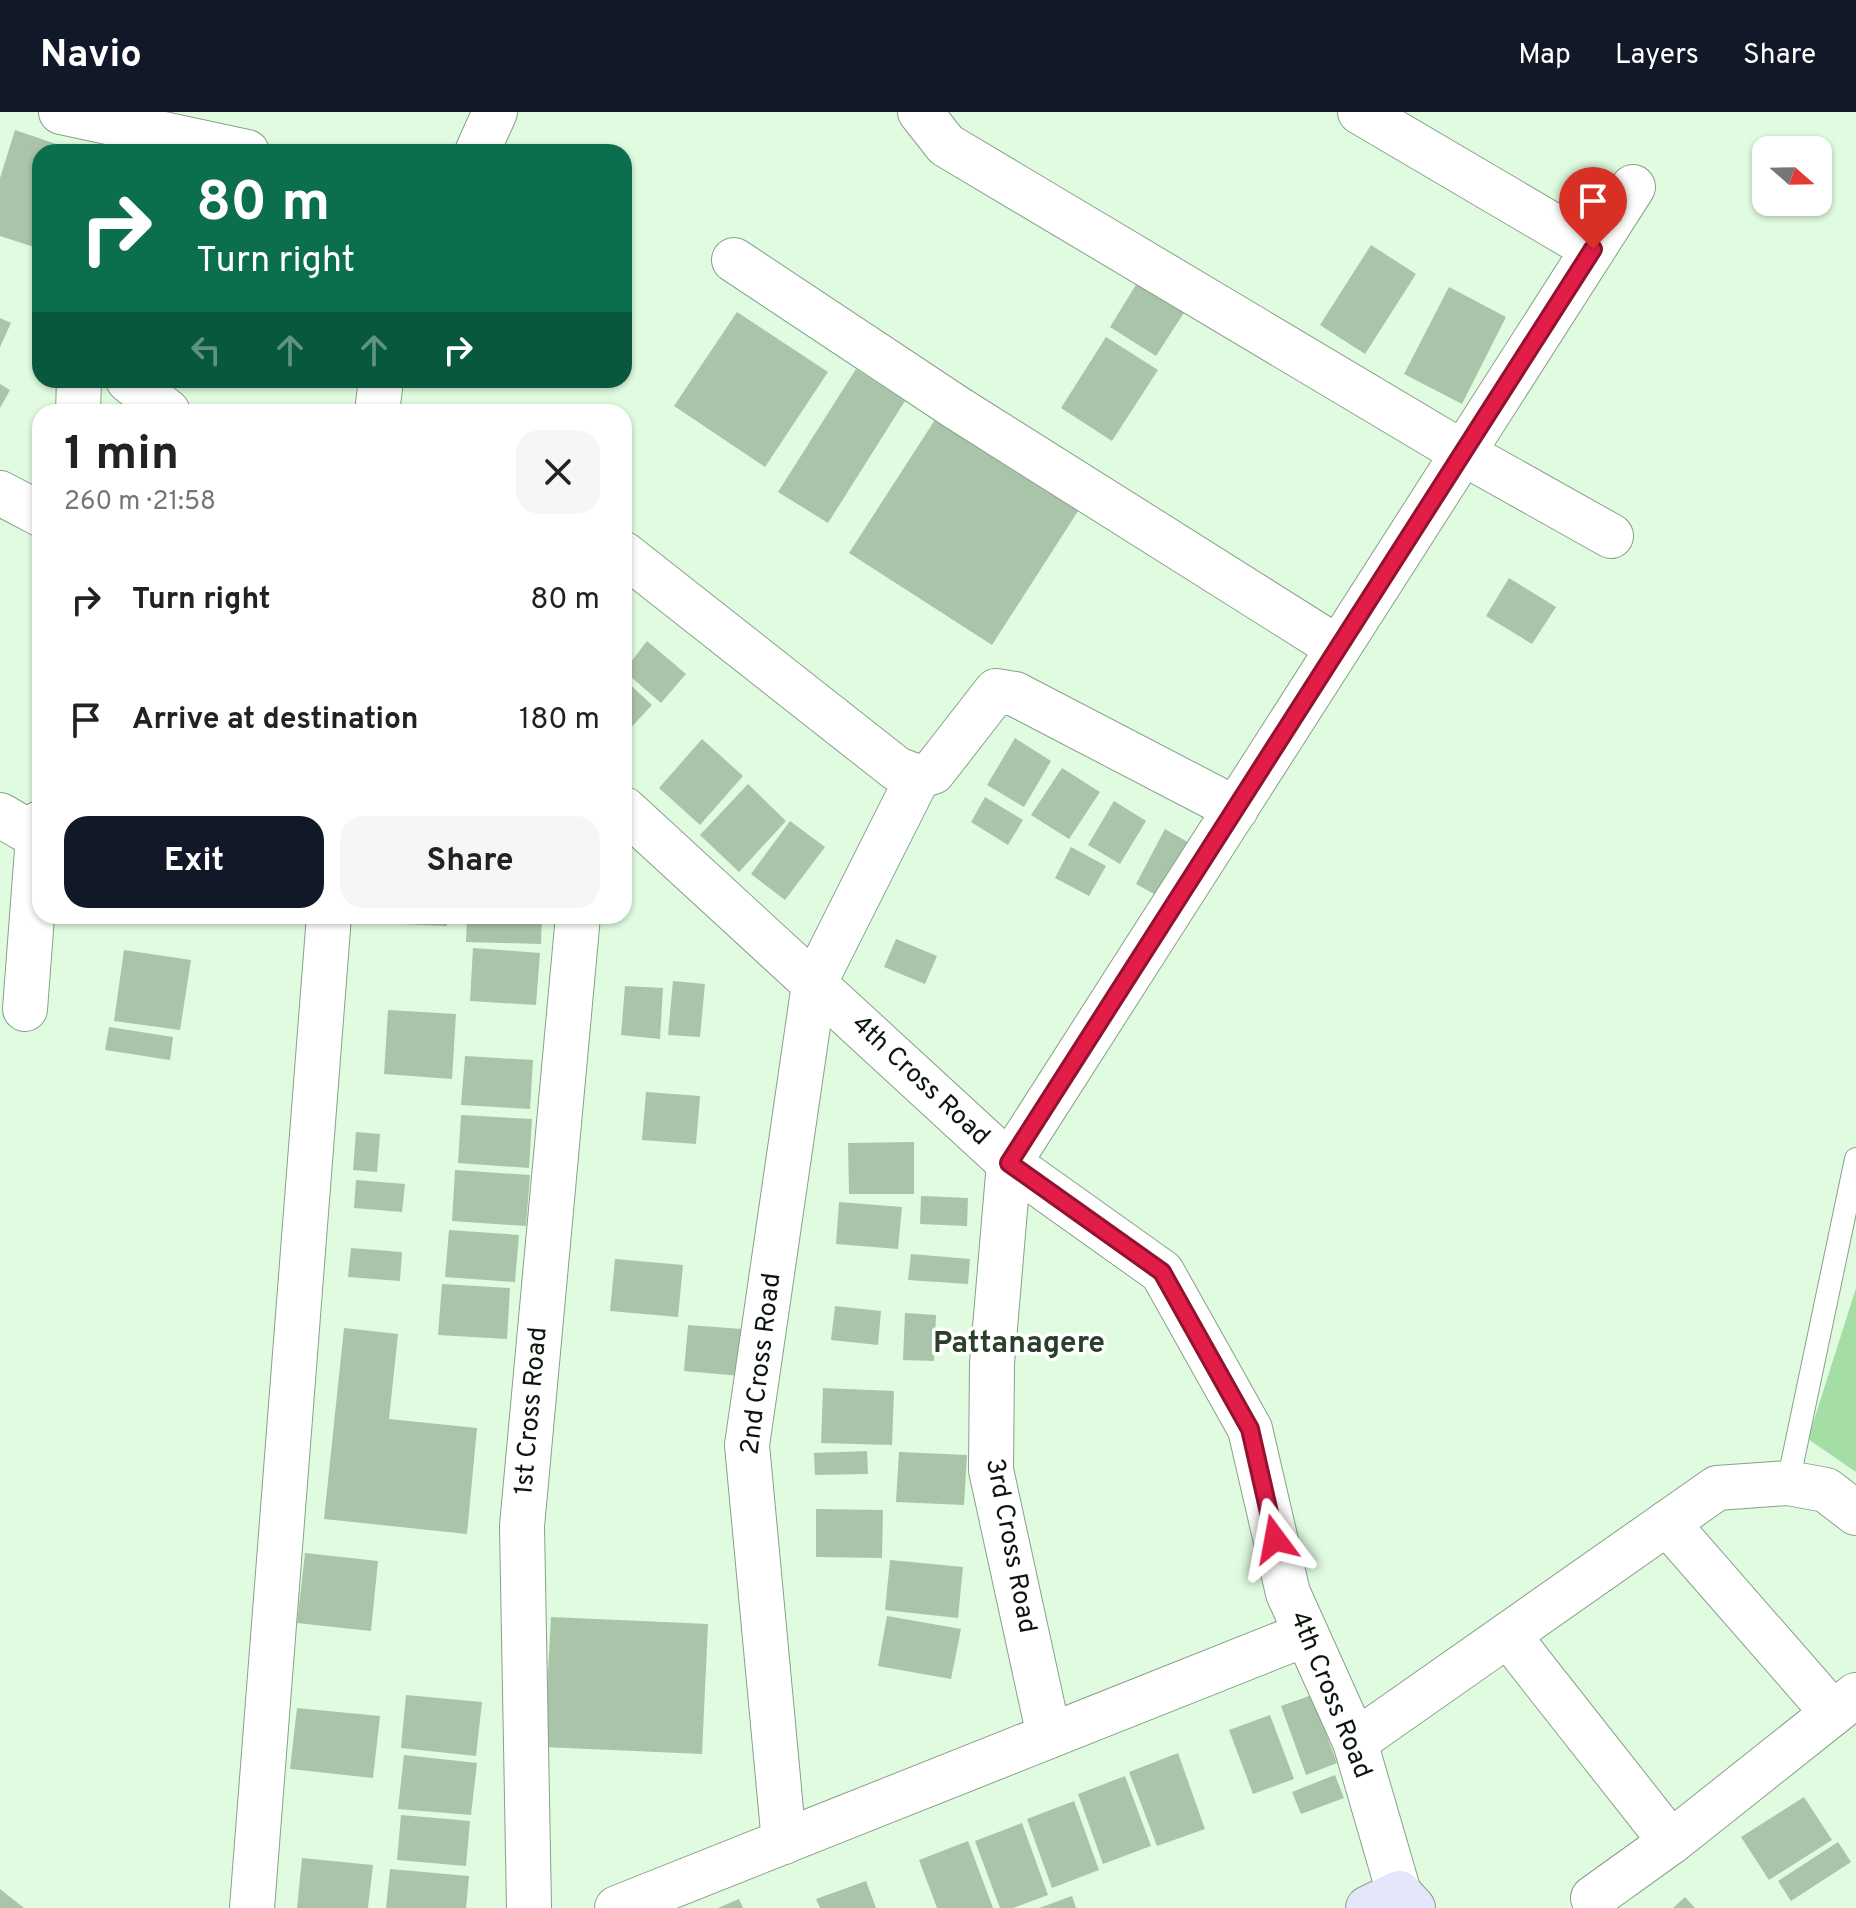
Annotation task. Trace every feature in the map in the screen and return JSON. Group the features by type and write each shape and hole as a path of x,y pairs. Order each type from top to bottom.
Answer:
{"street":[{"path":"61,112 210,144"},
{"path":"481,144 495,112"},
{"path":"920,112 946,145 1463,453 1611,536"},
{"path":"1360,112 1593,249"},
{"path":"1009,1163 1633,187"},
{"path":"734,260 957,408 1338,648"},
{"path":"138,388 158,404"},
{"path":"0,493 32,510"},
{"path":"632,560 897,769 918,777 933,772 996,691 1015,694 1236,809"},
{"name":"2nd Cross Road","path":"784,1842 747,1445 814,984 918,777"},
{"path":"0,815 32,827"},
{"name":"4th Cross Road","path":"632,816 1009,1163 1162,1272 1250,1429 1288,1593 1355,1742 1393,1903"},
{"path":"25,1009 32,920"},
{"path":"252,1908 328,924"},
{"name":"1st Cross Road","path":"529,1908 522,1526 577,924"},
{"name":"3rd Cross Road","path":"1009,1163 992,1363 991,1470 1049,1736"},
{"path":"1355,1742 1717,1488 1788,1483 1826,1490 1856,1513"},
{"path":"1593,1898 1671,1842 1845,1704 1667,1523"},
{"path":"617,1908 1306,1634"},
{"path":"1508,1635 1671,1842"}],"lane":[{"path":"1788,1483 1856,1159"}],"green space":[{"path":"1856,1288 1856,1472 1808,1439"}],"building":[{"path":"15,130 56,144 32,144 32,246 0,236 0,178"},
{"path":"1371,245 1416,274 1365,354 1320,325"},
{"path":"1142,275 1189,305 1156,356 1110,327"},
{"path":"1449,287 1506,317 1462,404 1404,374"},
{"path":"737,312 828,372 765,467 674,406"},
{"path":"0,318 11,323 0,347"},
{"path":"1106,337 1158,370 1112,441 1061,408"},
{"path":"856,369 905,401 828,523 778,492"},
{"path":"0,384 10,390 0,408"},
{"path":"940,412 1082,505 992,645 849,553"},
{"path":"1509,578 1556,607 1532,644 1486,616"},
{"path":"647,641 686,674 661,703 632,678 632,661"},
{"path":"632,686 652,705 632,726"},
{"path":"1015,738 1051,761 1024,807 987,785"},
{"path":"702,739 743,776 700,825 659,788"},
{"path":"1062,768 1100,792 1069,839 1031,815"},
{"path":"748,784 786,821 739,872 700,835"},
{"path":"985,797 1023,820 1008,845 971,822"},
{"path":"1114,801 1146,821 1120,864 1088,845"},
{"path":"790,821 825,847 785,900 751,874"},
{"path":"1165,829 1193,845 1163,899 1136,884"},
{"path":"1071,847 1106,866 1089,896 1055,878"},
{"path":"402,924 447,924 447,926"},
{"path":"467,924 542,924 541,944 466,942"},
{"path":"896,939 937,956 925,984 884,967"},
{"path":"473,948 540,953 536,1005 470,1001"},
{"path":"124,950 191,960 180,1030 114,1021"},
{"path":"673,981 705,984 700,1037 668,1035"},
{"path":"625,986 663,988 660,1039 621,1035"},
{"path":"388,1010 456,1014 452,1079 384,1074"},
{"path":"109,1027 173,1037 170,1060 105,1050"},
{"path":"465,1056 533,1060 530,1109 461,1105"},
{"path":"646,1092 700,1096 696,1144 642,1140"},
{"path":"461,1115 532,1119 529,1168 458,1163"},
{"path":"356,1132 380,1134 377,1172 353,1170"},
{"path":"914,1142 914,1194 849,1194 848,1143"},
{"path":"455,1170 530,1175 526,1226 452,1221"},
{"path":"356,1180 405,1184 402,1212 354,1208"},
{"path":"921,1196 968,1198 967,1226 920,1224"},
{"path":"839,1202 902,1207 898,1249 836,1244"},
{"path":"449,1230 519,1235 515,1282 445,1277"},
{"path":"351,1248 402,1252 400,1281 348,1277"},
{"path":"911,1254 970,1259 968,1284 908,1280"},
{"path":"615,1259 683,1265 678,1317 610,1311"},
{"path":"442,1284 510,1288 507,1339 438,1335"},
{"path":"835,1306 881,1311 878,1345 831,1340"},
{"path":"905,1313 936,1315 934,1361 903,1360"},
{"path":"688,1325 755,1330 752,1377 684,1371"},
{"path":"344,1328 398,1334 389,1419 477,1428 467,1534 324,1519"},
{"path":"823,1388 894,1391 892,1445 821,1443"},
{"path":"867,1451 868,1474 815,1475 814,1453"},
{"path":"899,1452 967,1455 964,1505 896,1502"},
{"path":"816,1509 883,1510 882,1558 816,1557"},
{"path":"305,1553 378,1561 371,1631 297,1623"},
{"path":"890,1560 963,1567 958,1618 885,1610"},
{"path":"887,1616 961,1629 951,1679 878,1666"},
{"path":"551,1617 708,1624 702,1754 544,1747"},
{"path":"406,1695 482,1702 476,1756 401,1748"},
{"path":"1312,1695 1337,1763 1306,1775 1281,1706"},
{"path":"297,1708 380,1716 373,1778 290,1769"},
{"path":"1270,1715 1294,1779 1253,1794 1229,1730"},
{"path":"1178,1753 1205,1829 1157,1846 1129,1772"},
{"path":"404,1755 477,1763 471,1815 398,1809"},
{"path":"1335,1775 1344,1798 1301,1814 1292,1792"},
{"path":"1125,1776 1151,1846 1103,1864 1078,1794"},
{"path":"1804,1797 1832,1840 1769,1880 1741,1837"},
{"path":"1074,1801 1099,1870 1052,1888 1027,1819"},
{"path":"401,1815 470,1821 466,1866 397,1860"},
{"path":"1022,1823 1048,1895 1013,1908 1000,1908 975,1841"},
{"path":"968,1841 993,1908 937,1908 919,1860"},
{"path":"1838,1842 1851,1862 1791,1901 1778,1881"},
{"path":"302,1858 373,1865 368,1908 297,1908"},
{"path":"390,1869 469,1876 466,1908 386,1908"},
{"path":"866,1881 876,1908 820,1908 816,1899"},
{"path":"0,1889 24,1908 0,1908"},
{"path":"1072,1896 1076,1908 1039,1908"},
{"path":"1685,1897 1695,1908 1673,1908"},
{"path":"739,1899 743,1908 718,1908"}],"district":[{"name":"Pattanagere","path":"1019,1344"}],"route":[{"path":"1275,1539 1250,1429 1162,1272 1009,1163 1593,249"}]}
